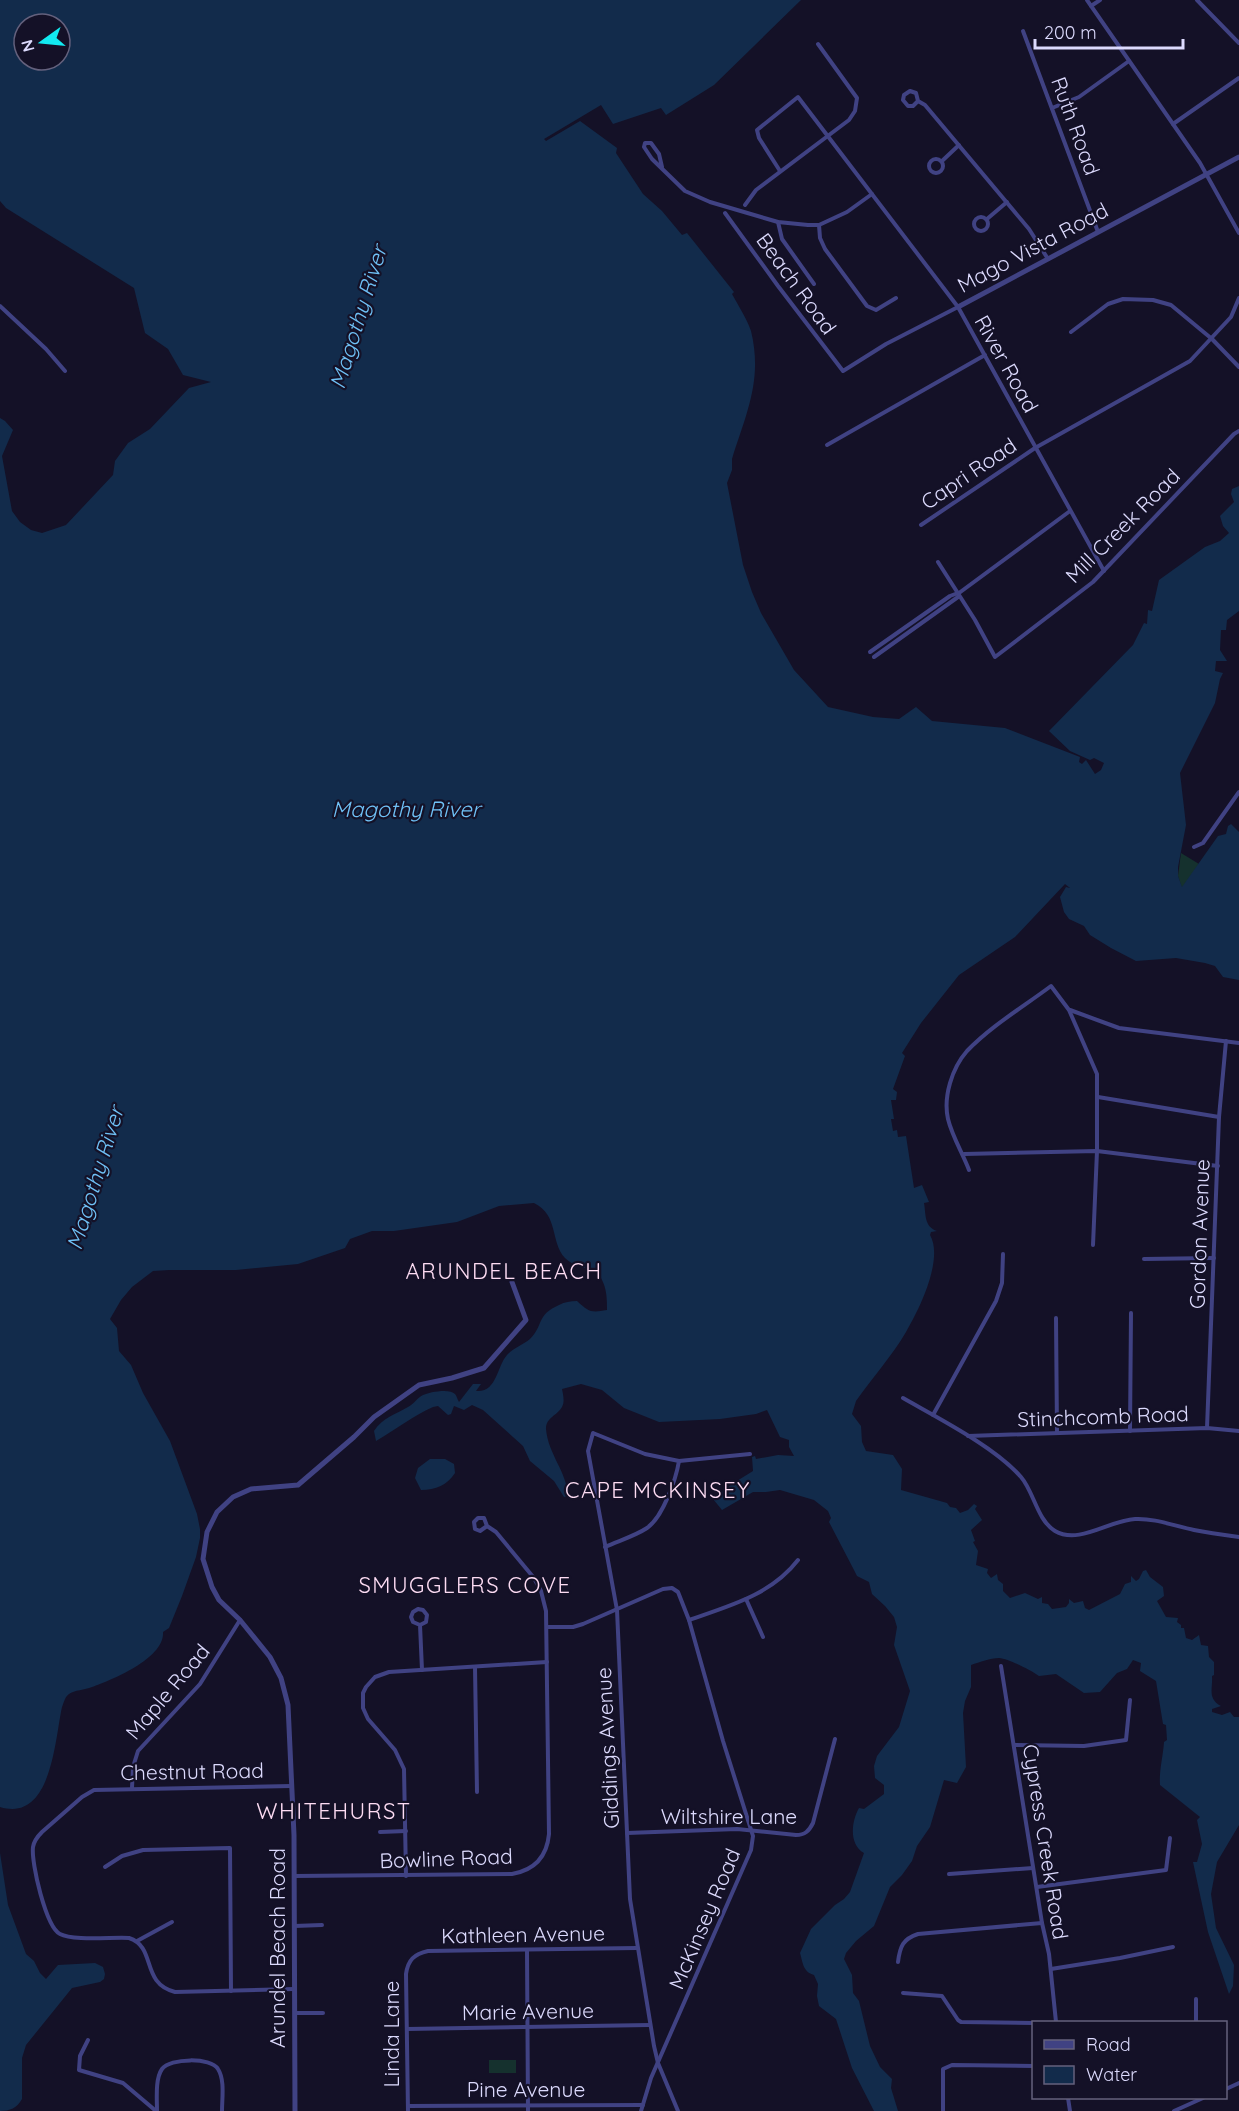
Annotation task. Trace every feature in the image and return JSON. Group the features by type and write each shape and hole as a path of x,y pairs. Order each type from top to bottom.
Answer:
{"street":[{"path":"1087,0 1207,174 1239,233"},
{"path":"1091,6 1100,0"},
{"path":"1197,0 1239,43"},
{"name":"Ruth Road","path":"1023,31 1098,232"},
{"path":"745,206 756,190 849,120 855,111 857,98 818,44"},
{"path":"1052,108 1079,97 1129,62"},
{"path":"1173,124 1239,78"},
{"path":"918,100 913,106 908,106 904,102 904,95 907,92 915,92 918,95 918,100 925,105 1034,235 1048,259"},
{"name":"River Road","path":"780,171 759,138 757,130 798,97 958,307 1104,571"},
{"path":"662,166 659,154 651,143 646,142 645,148 652,159 662,166 685,191 710,202 778,222 819,225 848,212 872,194"},
{"path":"941,161 959,145"},
{"name":"Mago Vista Road","path":"843,371 892,341 1239,157"},
{"path":"987,219 1007,202"},
{"name":"Beach Road","path":"725,213 843,371"},
{"path":"778,222 782,239 814,284"},
{"path":"819,225 820,238 825,249 867,306 876,310 896,298"},
{"path":"1071,332 1108,304 1123,299 1138,298 1171,305 1212,339 1239,367"},
{"name":"Capri Road","path":"921,525 1035,448 1190,361 1231,317 1239,298"},
{"path":"0,306 46,349 65,371"},
{"path":"827,445 985,355"},
{"name":"Mill Creek Road","path":"959,593 995,657 1093,582 1239,431"},
{"path":"870,652 950,596 959,593 1070,511"},
{"path":"938,562 959,593"},
{"path":"874,657 958,597 959,593"},
{"path":"1194,847 1203,843 1239,792"},
{"path":"969,1170 948,1121 946,1098 954,1074 966,1052 1051,986 1069,1010 1097,1074 1094,1245"},
{"path":"1069,1010 1119,1028 1239,1043"},
{"name":"Gordon Avenue","path":"1207,1428 1219,1117 1226,1041"},
{"path":"1098,1097 1219,1117"},
{"path":"964,1154 1097,1152 1218,1166"},
{"path":"933,1415 996,1301 1002,1283 1004,1254"},
{"path":"1144,1259 1214,1258"},
{"name":"Arundel Beach Road","path":"295,2111 294,1876 290,1719 286,1691 270,1657 240,1620 219,1600 204,1566 204,1542 217,1512 241,1492 251,1489 290,1487 303,1481 374,1417 419,1385 484,1368 526,1320 512,1282"},
{"path":"1130,1431 1131,1313"},
{"path":"1056,1318 1057,1432"},
{"path":"903,1398 1007,1463 1022,1479 1045,1520 1054,1530 1064,1534 1078,1535 1112,1523 1135,1519 1239,1537"},
{"name":"Stinchcomb Road","path":"967,1436 1207,1428 1239,1431"},
{"name":"Giddings Avenue","path":"658,2063 631,1908 617,1610 588,1456 589,1445 593,1433 645,1454 679,1461"},
{"path":"605,1547 644,1530 654,1522 675,1478 679,1461 750,1454"},
{"name":"Bowline Road","path":"294,1876 512,1874 529,1869 543,1856 549,1834 547,1627 544,1600 535,1579 496,1532 487,1526"},
{"path":"689,1620 746,1599 782,1578 798,1560"},
{"name":"McKinsey Road","path":"617,1610 668,1588 681,1595 753,1836 751,1850 651,2078 641,2111"},
{"path":"746,1599 763,1637"},
{"path":"418,1609 423,1610 427,1615 426,1622 420,1625 413,1622 411,1617 412,1612 418,1609"},
{"path":"547,1627 578,1626 617,1610"},
{"name":"Maple Road","path":"132,1788 133,1767 138,1751 200,1684 240,1620"},
{"path":"420,1625 422,1670"},
{"path":"406,1876 403,1767 395,1750 364,1713 363,1693 370,1681 381,1674 547,1662"},
{"name":"Cypress Creek Road","path":"1001,1666 1051,1969 1056,2021"},
{"path":"476,1667 477,1791"},
{"path":"1014,1745 1084,1746 1126,1740 1130,1700"},
{"name":"Wiltshire Lane","path":"627,1833 752,1829 796,1835 808,1831 813,1823 835,1740"},
{"name":"Chestnut Road","path":"137,1941 124,1938 71,1937 57,1933 51,1923 37,1878 33,1850 37,1837 93,1790 291,1786"},
{"path":"380,1832 406,1831"},
{"path":"1037,1887 1166,1870 1170,1838"},
{"path":"105,1867 122,1856 143,1850 230,1848 231,1991"},
{"path":"949,1874 1033,1868"},
{"path":"172,1922 137,1941 143,1948 154,1978 165,1989 175,1992 295,1989"},
{"path":"898,1962 900,1949 907,1938 918,1934 1042,1923"},
{"path":"294,1926 322,1925"},
{"path":"1051,1969 1173,1947"},
{"name":"Kathleen Avenue","path":"412,1958 416,1954 428,1951 637,1948"},
{"path":"527,1950 528,2111"},
{"name":"Linda Lane","path":"408,2108 406,1974 412,1958"},
{"path":"903,1993 942,1996 957,2020 961,2022 1032,2023"},
{"path":"1196,1999 1196,2021"},
{"path":"296,2013 323,2013"},
{"name":"Marie Avenue","path":"407,2029 650,2025"},
{"path":"87,2040 80,2056 79,2070 123,2083 156,2111"},
{"path":"156,2111 159,2077 163,2068 171,2062 204,2061 214,2063 219,2071 222,2080 222,2111"},
{"path":"658,2063 678,2111"},
{"path":"943,2111 942,2069 952,2065 1032,2066"},
{"path":"1174,2111 1193,2100"},
{"name":"Pine Avenue","path":"408,2108 528,2104 643,2105"}],"green space":[{"path":"1181,853 1199,864 1182,888 1178,876"},
{"path":"489,2060 516,2060 516,2073 489,2073"}],"water":[{"name":"Magothy River","path":"0,0 801,0 714,85 666,115 661,108 613,124 601,105 544,139 546,141 580,121 617,148 616,153 643,194 662,211 682,235 687,233 734,292 732,294 751,331 755,365 751,396 727,483 743,565 752,592 761,613 794,670 828,707 873,717 899,719 916,707 932,721 1005,728 1080,757 1079,762 1082,764 1086,760 1095,774 1101,770 1104,763 1094,758 1090,760 1070,751 1049,731 1133,645 1144,623 1147,624 1148,610 1152,611 1159,580 1229,533 1223,526 1220,516 1234,502 1232,489 1239,486 1239,611 1227,620 1226,630 1221,630 1220,650 1227,661 1216,661 1215,671 1223,673 1215,703 1180,773 1186,825 1178,876 1182,887 1218,836 1226,834 1228,826 1231,824 1239,832 1239,980 1223,977 1215,966 1205,963 1176,958 1136,961 1111,948 1090,935 1084,926 1069,919 1064,912 1060,897 1066,887 1070,888 1065,884 1015,937 959,975 921,1023 902,1053 905,1056 893,1089 897,1092 896,1100 891,1100 893,1131 897,1130 898,1137 906,1136 914,1188 922,1185 929,1202 924,1203 926,1220 937,1231 931,1232 930,1235 934,1245 932,1270 923,1298 911,1322 895,1350 856,1401 852,1414 861,1426 862,1442 866,1451 893,1455 902,1469 901,1490 947,1503 960,1513 968,1510 974,1504 977,1506 975,1509 982,1520 971,1530 975,1541 973,1542 978,1551 976,1565 988,1569 987,1573 991,1578 997,1574 998,1580 1003,1584 1003,1591 1010,1598 1025,1593 1038,1599 1042,1597 1042,1603 1048,1604 1052,1609 1066,1607 1069,1599 1074,1603 1083,1601 1085,1608 1089,1610 1120,1594 1125,1584 1131,1582 1131,1576 1136,1581 1146,1570 1150,1577 1163,1587 1164,1596 1157,1601 1166,1617 1178,1618 1177,1622 1181,1628 1184,1628 1186,1638 1192,1640 1199,1635 1201,1645 1208,1646 1209,1657 1214,1662 1212,1696 1221,1706 1212,1709 1212,1712 1222,1715 1230,1712 1234,1717 1239,1717 1239,1825 1217,1862 1211,1894 1216,1928 1234,1965 1233,1986 1229,1994 1208,1932 1193,1862 1197,1862 1202,1844 1197,1820 1200,1817 1160,1785 1164,1742 1167,1740 1156,1681 1140,1671 1141,1663 1133,1660 1127,1669 1117,1673 1100,1692 1084,1693 1056,1674 1039,1676 1020,1665 999,1658 981,1661 971,1665 971,1687 963,1713 966,1767 957,1783 944,1780 930,1827 917,1846 912,1861 890,1887 874,1926 856,1941 844,1959 852,1975 853,1993 859,2001 870,2046 880,2067 892,2079 891,2088 898,2111 874,2111 852,2068 836,2019 819,2006 818,1984 814,1975 810,1974 803,1964 800,1953 811,1929 850,1892 864,1853 856,1845 854,1839 854,1820 859,1808 864,1809 884,1794 884,1785 875,1778 874,1766 877,1756 899,1727 910,1691 894,1645 897,1627 894,1617 872,1594 869,1582 857,1576 829,1522 831,1518 828,1511 814,1500 780,1490 753,1492 722,1510 713,1499 753,1471 752,1457 755,1456 756,1459 778,1455 794,1456 789,1447 789,1440 780,1437 767,1410 756,1414 720,1419 659,1422 624,1408 602,1390 581,1384 562,1389 563,1405 550,1419 546,1429 550,1447 567,1487 568,1496 564,1497 554,1481 530,1461 523,1446 483,1410 472,1405 464,1410 454,1406 451,1414 448,1415 438,1406 433,1407 376,1441 374,1431 381,1423 410,1406 423,1395 449,1391 455,1394 459,1402 473,1384 481,1384 476,1391 488,1388 496,1378 507,1355 530,1339 543,1316 552,1309 565,1302 577,1301 590,1311 607,1310 606,1290 601,1278 594,1271 569,1262 565,1258 560,1252 551,1221 542,1208 534,1203 499,1206 457,1222 394,1231 372,1231 350,1239 345,1248 298,1264 236,1270 153,1271 132,1287 110,1319 117,1328 119,1351 131,1365 143,1393 170,1441 197,1514 200,1538 196,1557 169,1628 163,1632 156,1651 136,1667 124,1673 101,1684 68,1695 62,1707 53,1756 41,1791 31,1802 17,1809 0,1807 0,418 13,430 2,456 12,511 20,522 31,530 42,533 66,525 113,475 115,461 128,443 150,429 189,388 211,382 183,375 168,349 145,333 134,288 6,208 0,201"},
{"path":"430,1459 445,1459 454,1464 455,1473 441,1486 421,1490 415,1478 418,1468"},
{"path":"0,1853 8,1905 26,1954 34,1961 40,1973 46,1979 58,1965 95,1963 103,1967 105,1974 104,1979 100,1982 72,1988 26,2045 22,2058 22,2099 13,2108 0,2111"}],"district":[{"name":"ARUNDEL BEACH","path":"504,1271"},
{"name":"CAPE MCKINSEY","path":"658,1490"},
{"name":"SMUGGLERS COVE","path":"465,1585"},
{"name":"WHITEHURST","path":"334,1811"}]}
